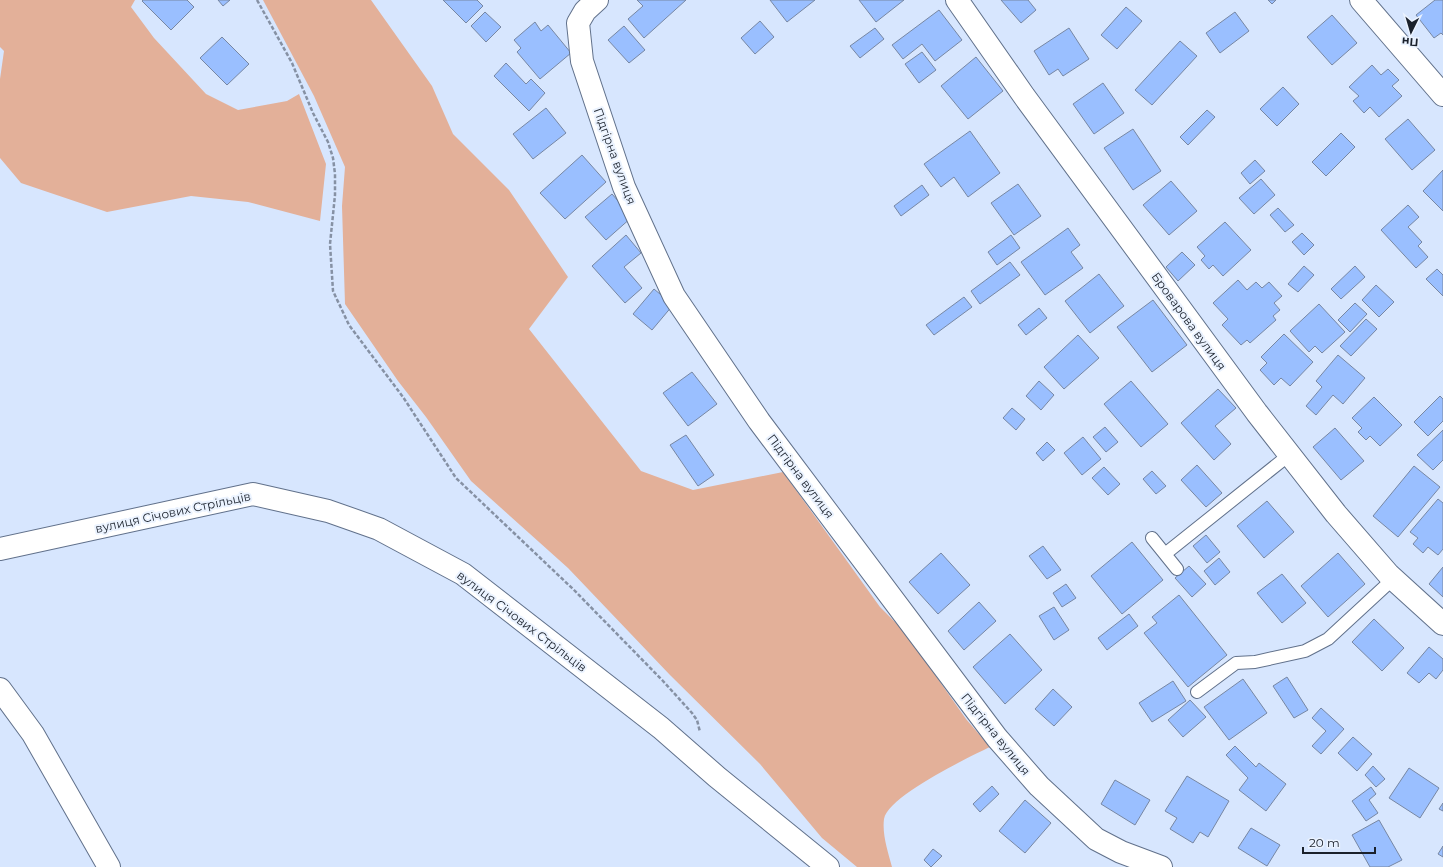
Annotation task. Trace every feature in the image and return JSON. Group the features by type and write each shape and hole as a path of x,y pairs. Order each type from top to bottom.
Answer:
{"street":[{"name":"Підгірна вулиця","path":"597,0 586,10 578,23 582,61 624,187 674,296 759,421 997,738 1039,786 1096,839 1121,852 1161,867"},
{"name":"Броварова вулиця","path":"957,0 1024,96 1247,401 1289,455 1336,514 1393,579 1443,624"},
{"path":"1361,0 1443,95"},
{"name":"вулиця Січових Стрільців","path":"0,549 253,494 328,511 379,529 464,574 660,728 828,867"},
{"path":"0,689 33,734 109,867"}],"lane":[{"path":"1165,554 1289,455"},
{"path":"1152,538 1177,569"},
{"path":"1197,692 1236,664 1292,654 1317,646 1328,639 1393,579"}],"path":[{"path":"257,0 292,64 330,147 336,174 336,195 330,244 333,291 349,325 403,397 443,455 456,478 574,590 692,713 700,728 701,738 699,748 694,757"}],"shaded area":[{"path":"0,0 135,0 131,7 154,38 206,94 238,110 287,101 299,94 326,164 320,221 248,202 191,196 107,212 21,183 0,158 0,79 4,51 0,47"},
{"path":"263,0 371,0 432,86 453,134 509,190 568,277 529,329 641,471 693,490 783,472 880,607 905,632 966,719 990,747 931,778 899,799 889,810 884,819 884,831 892,867 857,867 822,838 760,764 670,675 568,568 471,481 426,417 398,381 345,304 342,206 345,167 314,96"}],"building":[{"path":"187,0 194,7 171,30 142,1"},
{"path":"218,0 230,0 223,6"},
{"path":"443,0 477,0 483,6 466,23"},
{"path":"637,0 686,0 644,38 628,19 643,6"},
{"path":"770,0 815,0 787,22"},
{"path":"859,0 904,0 876,22"},
{"path":"1001,0 1028,0 1036,10 1021,23"},
{"path":"1268,0 1276,0 1272,4"},
{"path":"1435,0 1443,0 1443,35 1441,33 1434,38 1416,15"},
{"path":"1126,7 1142,21 1117,49 1101,35"},
{"path":"939,10 962,40 935,61 922,44 903,59 892,45"},
{"path":"485,12 501,27 486,42 471,26"},
{"path":"1235,12 1249,31 1220,53 1206,33"},
{"path":"1332,15 1357,43 1332,65 1307,37"},
{"path":"760,21 774,37 755,54 741,38"},
{"path":"535,22 541,31 548,25 571,53 540,79 517,52 521,48 514,40"},
{"path":"624,26 645,50 629,63 608,40"},
{"path":"875,28 884,39 860,58 850,46"},
{"path":"1069,28 1089,59 1063,76 1058,69 1049,75 1034,51"},
{"path":"222,37 249,64 227,85 200,58"},
{"path":"1180,41 1197,56 1152,105 1135,90"},
{"path":"922,52 936,70 919,83 905,64"},
{"path":"976,57 1003,91 968,119 941,86"},
{"path":"506,63 526,84 531,79 545,93 529,111 494,76"},
{"path":"1372,65 1381,75 1388,69 1399,80 1392,86 1402,96 1379,117 1370,107 1364,113 1353,101 1359,96 1349,87"},
{"path":"1103,83 1124,113 1094,134 1073,104"},
{"path":"1283,87 1299,104 1277,126 1260,109"},
{"path":"546,108 566,133 533,159 513,134"},
{"path":"1207,110 1215,117 1188,145 1180,137"},
{"path":"1408,119 1435,150 1412,170 1385,139"},
{"path":"1133,129 1161,171 1133,190 1104,148"},
{"path":"970,131 1000,173 968,197 954,177 941,187 924,164"},
{"path":"1341,133 1355,147 1326,176 1312,162"},
{"path":"582,155 606,182 565,219 540,193"},
{"path":"1255,160 1265,171 1250,184 1241,173"},
{"path":"1443,170 1443,211 1423,191"},
{"path":"1261,179 1275,195 1254,214 1239,198"},
{"path":"1171,181 1197,211 1169,235 1143,205"},
{"path":"1018,184 1041,216 1014,235 991,203"},
{"path":"922,185 929,195 901,216 894,206"},
{"path":"612,194 632,217 606,240 585,217"},
{"path":"1408,205 1419,217 1408,227 1422,242 1418,246 1428,257 1416,268 1381,230"},
{"path":"1278,208 1294,225 1285,232 1270,215"},
{"path":"1225,222 1251,250 1223,276 1213,265 1209,269 1201,260 1205,256 1197,247"},
{"path":"1068,228 1080,245 1071,252 1083,268 1045,295 1021,262"},
{"path":"1302,233 1314,245 1304,255 1292,242"},
{"path":"626,235 641,253 624,267 642,288 625,303 592,266"},
{"path":"1011,235 1020,248 997,265 988,252"},
{"path":"1182,252 1195,265 1178,281 1166,267"},
{"path":"1010,262 1020,275 980,304 971,291"},
{"path":"1304,266 1314,275 1298,292 1288,284"},
{"path":"1355,266 1365,277 1341,299 1331,289"},
{"path":"1437,269 1443,275 1443,296 1426,279"},
{"path":"1099,274 1124,306 1090,333 1065,301"},
{"path":"1238,280 1247,290 1256,282 1262,288 1269,282 1282,296 1274,303 1280,310 1273,316 1276,320 1250,343 1247,340 1241,345 1222,325 1228,319 1213,303"},
{"path":"1376,285 1394,302 1379,317 1362,300"},
{"path":"654,289 673,305 652,330 633,314"},
{"path":"964,297 972,307 934,335 926,325"},
{"path":"1153,300 1187,345 1152,372 1117,327"},
{"path":"1355,303 1367,314 1350,332 1338,320"},
{"path":"1319,304 1345,332 1322,353 1315,346 1309,352 1290,331"},
{"path":"1039,308 1047,318 1026,335 1018,325"},
{"path":"1366,319 1377,329 1351,356 1340,346"},
{"path":"1284,334 1313,362 1290,386 1281,378 1274,385 1260,370 1267,363 1261,357"},
{"path":"1078,335 1099,358 1064,389 1044,367"},
{"path":"1338,355 1365,378 1343,404 1333,395 1316,415 1306,406 1322,387 1316,381"},
{"path":"692,372 717,404 688,426 663,393"},
{"path":"1039,381 1054,395 1041,410 1026,396"},
{"path":"1131,381 1168,424 1141,447 1104,404"},
{"path":"1218,389 1236,408 1215,426 1231,444 1214,460 1181,423"},
{"path":"1440,396 1443,399 1443,421 1428,436 1414,422"},
{"path":"1374,397 1402,425 1380,446 1370,436 1366,440 1358,432 1362,428 1352,418"},
{"path":"1012,408 1025,419 1016,430 1003,418"},
{"path":"1105,427 1118,442 1106,452 1093,437"},
{"path":"1335,428 1364,461 1341,480 1313,447"},
{"path":"1443,430 1443,460 1433,470 1417,455"},
{"path":"686,435 714,475 698,486 670,445"},
{"path":"1083,437 1101,459 1082,475 1064,453"},
{"path":"1047,442 1055,450 1043,461 1036,453"},
{"path":"1197,465 1222,493 1206,507 1181,480"},
{"path":"1414,466 1440,487 1398,537 1373,516"},
{"path":"1104,467 1120,484 1108,495 1092,478"},
{"path":"1152,471 1166,486 1156,494 1143,479"},
{"path":"1438,499 1443,503 1443,549 1438,555 1428,547 1423,553 1413,544 1418,538 1410,532"},
{"path":"1267,501 1294,532 1264,558 1237,526"},
{"path":"1206,535 1220,552 1207,563 1193,546"},
{"path":"1132,542 1163,580 1122,614 1091,576"},
{"path":"1043,546 1061,570 1047,579 1029,556"},
{"path":"941,553 970,585 938,614 909,582"},
{"path":"1338,553 1365,584 1328,617 1301,586"},
{"path":"1219,558 1230,572 1215,585 1204,571"},
{"path":"1189,566 1206,584 1192,597 1175,578"},
{"path":"1443,567 1443,597 1429,584"},
{"path":"1282,574 1306,603 1282,623 1257,593"},
{"path":"1066,584 1076,598 1062,607 1053,593"},
{"path":"1179,595 1227,655 1188,687 1144,633 1157,623 1152,617"},
{"path":"979,602 996,621 964,650 948,631"},
{"path":"1054,607 1069,630 1054,640 1039,616"},
{"path":"1129,614 1138,626 1107,650 1098,638"},
{"path":"1374,619 1404,648 1382,671 1352,642"},
{"path":"1010,634 1042,670 1005,704 973,667"},
{"path":"1429,647 1443,659 1443,670 1436,679 1429,673 1419,683 1407,673"},
{"path":"1287,677 1308,710 1294,718 1273,686"},
{"path":"1243,679 1267,713 1229,740 1204,707"},
{"path":"1173,681 1186,701 1152,722 1139,703"},
{"path":"1053,689 1072,707 1054,726 1035,709"},
{"path":"1190,700 1206,717 1183,737 1168,720"},
{"path":"1321,708 1344,729 1321,754 1312,746 1326,731 1312,718"},
{"path":"1353,737 1372,754 1357,771 1338,753"},
{"path":"1235,746 1256,767 1259,763 1286,784 1266,811 1239,790 1248,778 1226,755"},
{"path":"1373,766 1385,779 1376,787 1365,775"},
{"path":"1409,768 1439,788 1420,818 1389,798"},
{"path":"1187,776 1229,801 1208,837 1200,832 1193,843 1170,829 1177,818 1165,811"},
{"path":"1115,780 1150,800 1135,825 1101,804"},
{"path":"992,786 999,794 980,812 973,804"},
{"path":"1371,787 1376,794 1369,800 1378,813 1366,821 1352,801"},
{"path":"1025,800 1051,823 1025,853 999,831"},
{"path":"1443,803 1443,811 1439,809"},
{"path":"1379,820 1402,860 1388,867 1370,867 1352,835"},
{"path":"1251,828 1280,845 1267,866 1238,848"},
{"path":"1443,846 1443,857 1438,854"},
{"path":"933,849 942,856 931,867 924,860"}]}
